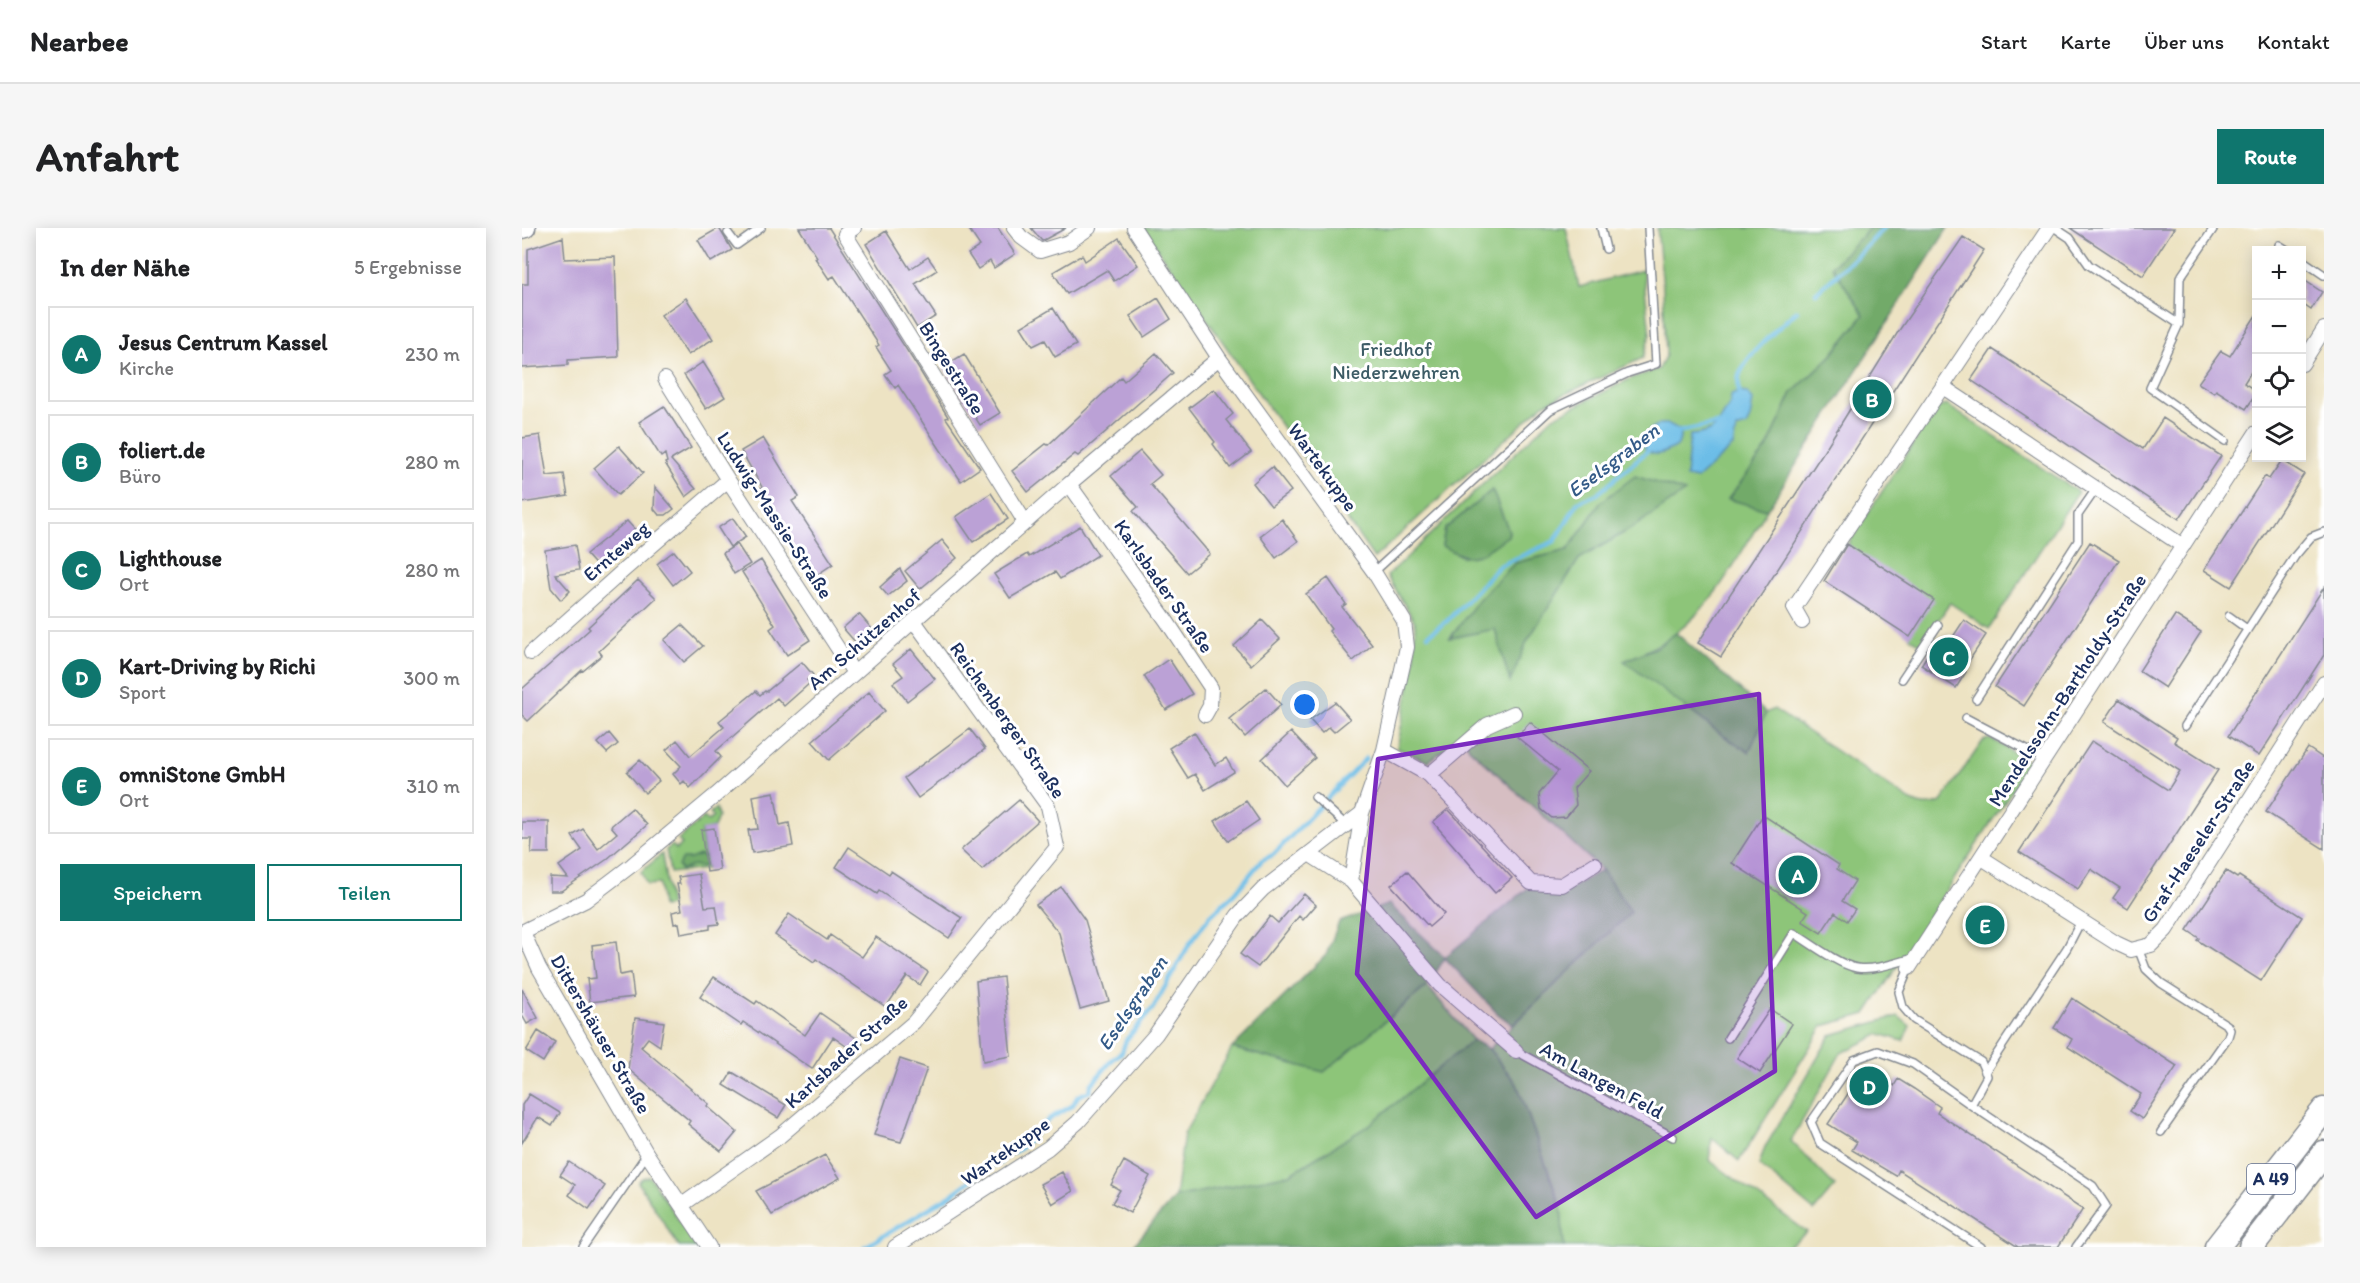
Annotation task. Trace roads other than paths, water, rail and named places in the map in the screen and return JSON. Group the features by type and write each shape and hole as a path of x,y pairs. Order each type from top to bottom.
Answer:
{"highway":[{"name":"A 49","path":"2217,1247 2324,1110"},
{"name":"A 49","path":"2251,1247 2324,1153"}],"street":[{"path":"1014,228 1021,237 1040,251 1069,242 1089,228"},
{"name":"Wartekuppe","path":"1134,228 1219,358 1374,572 1404,621 1407,647 1384,750 1362,813 1351,881"},
{"path":"1803,622 1794,608 2049,228"},
{"name":"Bingestraße","path":"847,230 1025,522"},
{"path":"2306,356 2324,329"},
{"name":"Am Schützenhof","path":"522,932 586,900 623,872 716,795 1069,484 1219,358"},
{"name":"Ludwig-Massie-Straße","path":"665,379 854,673"},
{"path":"1943,387 2183,546"},
{"name":"Mendelssohn-Bartholdy-Straße","path":"1912,962 1982,858 2252,439"},
{"name":"Ernteweg","path":"531,653 625,568 728,480"},
{"name":"Karlsbader Straße","path":"1069,484 1166,620 1211,688 1210,706 1205,715"},
{"name":"Reichenberger Straße","path":"915,621 1048,806 1057,847"},
{"name":"Graf-Haeseler-Straße","path":"1982,858 2123,947 2131,950 2151,945 2166,930 2324,683"},
{"path":"1429,775 1487,725 1514,713"},
{"path":"1384,750 1429,775 1531,883 1562,885 1595,864"},
{"name":"Wartekuppe","path":"895,1247 1048,1148 1077,1122 1156,1034 1238,915 1263,889 1362,813"},
{"name":"Karlsbader Straße","path":"682,1205 780,1136 914,1022 1057,847"},
{"path":"1309,854 1351,881 1440,985 1516,1051"},
{"name":"Dittershäuser Straße","path":"522,932 539,968 647,1154 709,1247"}],"lane":[{"path":"728,233 737,245 761,228"},
{"path":"1602,228 1606,249"},
{"path":"1374,572 1550,410 1628,372 1656,364 1648,228"},
{"path":"2055,228 2070,238 2089,265 2179,324"},
{"path":"2214,228 2180,278 2179,324 2150,388 2225,441"},
{"path":"2306,263 2324,275"},
{"path":"1976,699 2078,541 2078,515 2096,489"},
{"path":"2186,726 2295,556 2311,537 2324,531"},
{"path":"2229,616 2247,629"},
{"path":"1902,679 1938,625"},
{"path":"1965,718 2046,759"},
{"path":"1314,797 1346,825"},
{"path":"1985,1072 2067,948 2081,921"},
{"path":"1728,1038 1794,933 1837,959 1857,968 1912,962"},
{"path":"2138,948 2146,969 2161,983 2227,1025 2230,1030 2228,1037 2161,1132"},
{"path":"1912,962 1899,992 1904,1006 1914,1020 1981,1062 1987,1076 1971,1105"},
{"name":"Am Langen Feld","path":"1516,1051 1673,1137"},
{"path":"1982,1247 1820,1143 1811,1122 1854,1060 1878,1051 1912,1064 2093,1186 2106,1206 2076,1247"},
{"path":"583,1247 647,1154"}],"water":[{"path":"1739,392 1747,393 1753,400 1746,426 1736,429 1733,446 1697,479 1686,477 1690,435 1705,433 1713,429 1728,407 1731,395"},
{"path":"1660,424 1669,424 1682,431 1678,445 1664,453 1655,454 1643,446 1648,432"}],"waterway":[{"name":"Eselsgraben","path":"1816,293 1884,228"},
{"name":"Eselsgraben","path":"1739,396 1739,376 1748,360 1797,311"},
{"name":"Eselsgraben","path":"1677,434 1727,422"},
{"name":"Eselsgraben","path":"1428,635 1447,621 1499,566 1555,541 1578,502 1597,494 1651,448"},
{"name":"Eselsgraben","path":"865,1247 951,1195 992,1165 1000,1163 1006,1155 1018,1150 1049,1119 1072,1106 1078,1096 1090,1091 1091,1085 1112,1060 1122,1052 1126,1040 1153,1008 1190,943 1210,916 1235,893 1262,860 1273,855 1366,758"}],"place":[{"name":"foliert.de","path":"1872,399"},
{"name":"Lighthouse","path":"1949,657"},
{"name":"Jesus Centrum Kassel","path":"1798,875"},
{"name":"omniStone GmbH","path":"1985,925"},
{"name":"Kart-Driving by Richi","path":"1869,1086"}],"park label":[{"name":"Friedhof Niederzwehren","path":"1396,360"}]}
